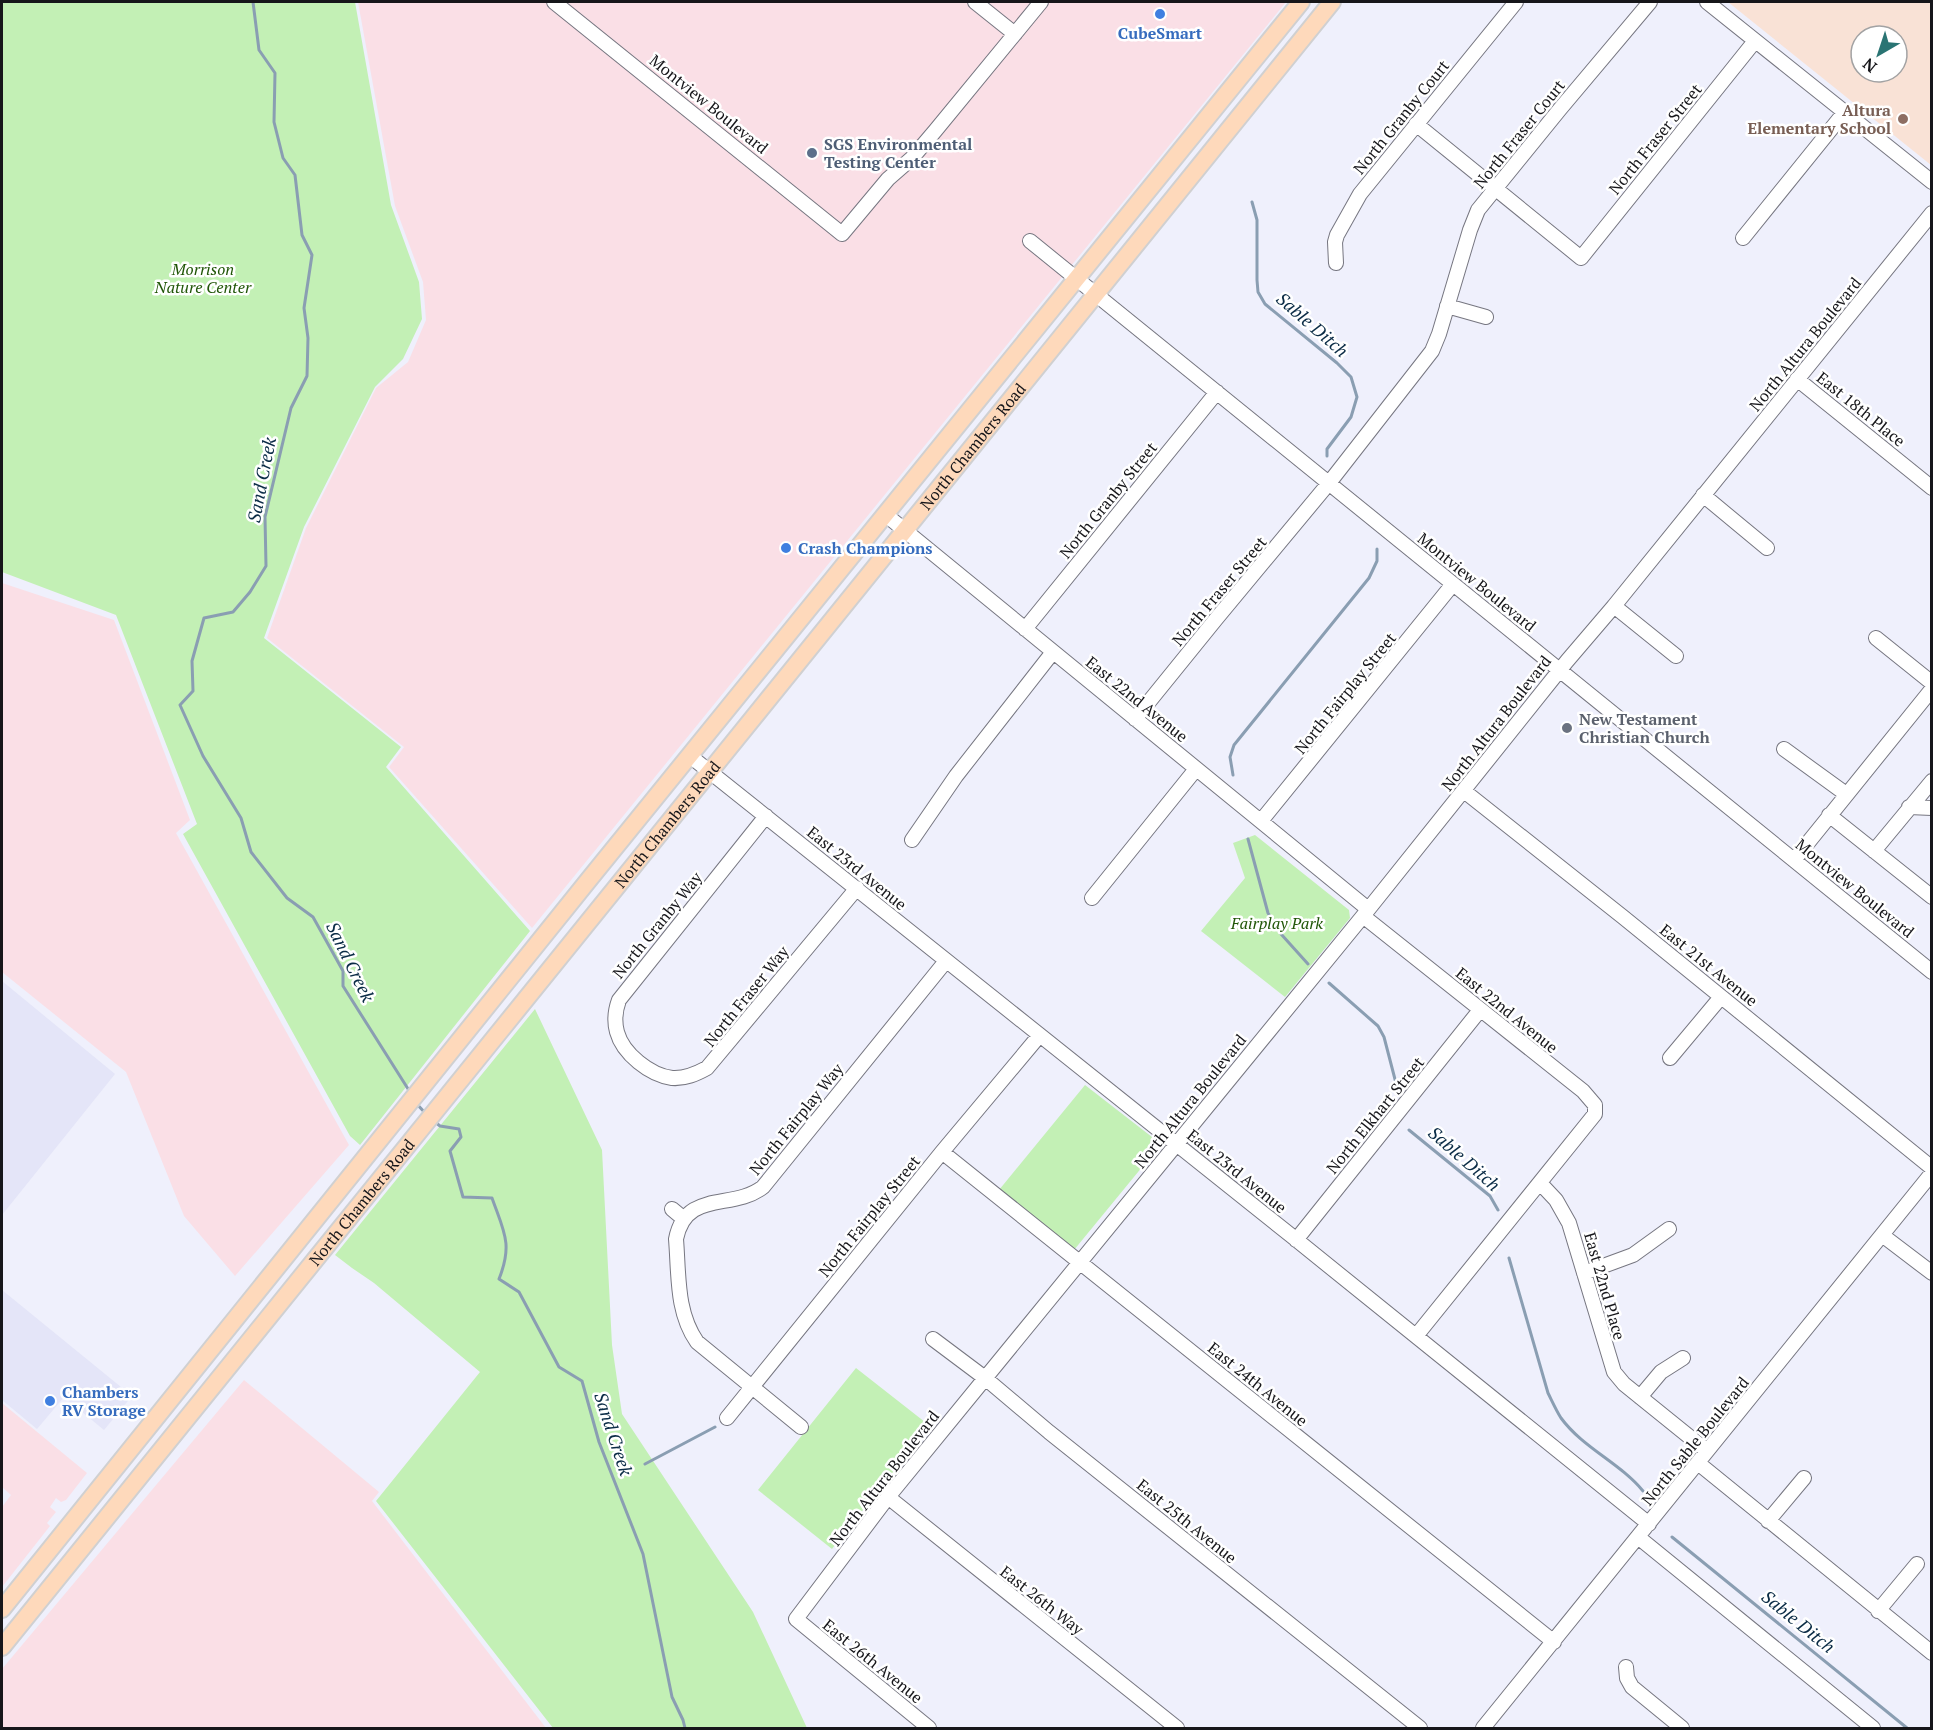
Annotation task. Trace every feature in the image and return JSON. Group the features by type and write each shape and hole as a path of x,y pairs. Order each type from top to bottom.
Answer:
{"main road":[{"name":"North Chambers Road","path":"2,1609 1301,2"},
{"name":"North Chambers Road","path":"3,1644 1332,2"},
{"path":"320,1213 339,1228"}],"street":[{"name":"Montview Boulevard","path":"554,2 842,234 888,179 912,158 1015,33"},
{"path":"975,2 1015,33 1041,2"},
{"name":"North Granby Court","path":"1336,263 1335,242 1360,194 1516,2"},
{"name":"North Fraser Court","path":"1329,483 1432,351 1478,210 1650,2"},
{"path":"1707,2 1932,182"},
{"name":"North Fraser Street","path":"1496,188 1581,258 1755,41"},
{"path":"1743,238 1844,113"},
{"path":"1416,124 1496,188"},
{"name":"North Altura Boulevard","path":"795,1619 888,1497 1932,213"},
{"name":"Montview Boulevard","path":"1030,241 1932,972"},
{"path":"1447,306 1486,316"},
{"name":"East 18th Place","path":"1797,379 1932,488"},
{"name":"North Granby Street","path":"1025,629 1217,392"},
{"name":"North Fraser Street","path":"1135,719 1329,483"},
{"path":"1703,495 1767,548"},
{"name":"East 22nd Avenue","path":"886,515 1261,821 1480,1010 1593,1101 1595,1114 1540,1183"},
{"name":"North Fairplay Street","path":"1261,821 1453,584"},
{"path":"1614,606 1676,656"},
{"path":"1876,638 1932,683"},
{"path":"912,840 956,776 1053,652"},
{"path":"1794,860 1932,689"},
{"path":"1784,749 1846,794"},
{"name":"East 23rd Avenue","path":"690,756 1649,1524"},
{"path":"1092,898 1196,769"},
{"path":"1874,851 1932,781"},
{"name":"East 21st Avenue","path":"1464,790 1932,1168"},
{"path":"1910,807 1932,808"},
{"path":"1829,815 1932,897"},
{"name":"North Granby Way","path":"639,1061 628,1051 618,1035 615,1016 619,1000 766,816"},
{"name":"North Fraser Way","path":"639,1061 655,1072 672,1078 696,1074 707,1068 857,888"},
{"name":"North Fairplay Way","path":"684,1219 695,1208 703,1204 745,1197 763,1187 946,961"},
{"path":"1670,1058 1721,996"},
{"name":"North Elkhart Street","path":"1296,1240 1480,1010"},
{"name":"North Fairplay Street","path":"727,1418 1039,1036"},
{"name":"East 24th Avenue","path":"942,1152 1554,1642"},
{"name":"North Sable Boulevard","path":"1483,1728 1932,1173"},
{"path":"1416,1336 1540,1183"},
{"name":"East 22nd Place","path":"1540,1183 1564,1211 1569,1223 1614,1372 1624,1384 1707,1451"},
{"path":"672,1209 684,1219 676,1239 681,1309 697,1342 801,1427"},
{"path":"1584,1273 1633,1256 1669,1229"},
{"path":"1882,1235 1932,1273"},
{"name":"East 25th Avenue","path":"933,1339 985,1378 1049,1432 1420,1728"},
{"path":"1640,1397 1660,1372 1683,1358"},
{"path":"1698,1463 1932,1653"},
{"path":"1768,1521 1804,1478"},
{"name":"East 26th Way","path":"888,1497 1177,1728"},
{"path":"1638,1537 1873,1728"},
{"path":"1878,1611 1917,1564"},
{"name":"East 26th Avenue","path":"795,1619 930,1728"},
{"path":"1626,1667 1627,1678 1632,1687 1682,1728"}],"shaded area":[{"path":"358,2 1286,2 532,928 389,767 404,747 267,638 306,528 376,388 408,362 426,320 423,282 395,206"},
{"name":"Altura Elementary School","path":"1728,2 1931,2 1931,165"},
{"path":"2,583 114,620 190,820 176,833 349,1145 235,1276 184,1216 126,1072 2,972"},
{"path":"2,981 115,1074 2,1215"},
{"path":"2,1290 132,1396 104,1430 64,1397 37,1429 2,1400"},
{"path":"244,1380 379,1492 372,1501 546,1728 2,1728 2,1669"},
{"path":"2,1403 87,1473 66,1500 61,1502 56,1498 50,1507 56,1512 47,1523 50,1526 2,1587 2,1507 11,1495 2,1487"}],"green space":[{"name":"Morrison Nature Center","path":"2,2 355,2 391,205 419,282 422,319 403,359 375,387 304,527 264,638 401,747 386,767 530,931 360,1145 350,1136 183,834 197,824 116,615 2,572"},
{"name":"Fairplay Park","path":"1255,835 1349,910 1350,918 1285,997 1201,931 1245,878 1233,843"},
{"path":"535,1009 602,1150 612,1345 622,1414 753,1612 807,1728 553,1728 376,1501 480,1372 374,1283 335,1255"},
{"path":"1085,1085 1161,1144 1074,1250 999,1190"},
{"path":"856,1368 930,1426 832,1549 758,1490"}],"waterway":[{"name":"Sand Creek","path":"253,2 259,50 275,73 274,122 283,158 295,175 302,235 312,255 304,308 308,338 307,376 291,408 265,517 266,566 250,592 233,612 204,618 192,661 193,691 180,705 203,756 241,818 251,852 287,898 313,917 343,971 343,986 410,1092"},
{"name":"Sable Ditch","path":"1252,202 1257,220 1258,292 1265,304 1351,377 1357,397 1351,417 1327,449 1327,456"},
{"name":"Sable Ditch","path":"1233,775 1230,757 1234,745 1369,578 1377,561 1377,549"},
{"name":"Sable Ditch","path":"1248,839 1268,913 1281,934 1308,964"},
{"name":"Sable Ditch","path":"1329,983 1378,1026 1384,1037 1397,1087"},
{"name":"Sand Creek","path":"416,1103 426,1114"},
{"name":"Sand Creek","path":"435,1122 440,1126 459,1129 461,1137 450,1151 463,1197 492,1198 503,1229 506,1247 506,1256 499,1279 519,1292 559,1367 582,1381 599,1442 643,1554 672,1697 685,1728"},
{"name":"Sable Ditch","path":"1409,1130 1490,1196 1498,1210"},
{"name":"Sable Ditch","path":"1509,1258 1548,1393 1559,1415 1570,1429 1624,1472 1643,1491"},
{"path":"645,1464 715,1427"},
{"name":"Sable Ditch","path":"1672,1537 1907,1728"}],"place":[{"name":"CubeSmart","path":"1160,14"},
{"name":"Altura Elementary School","path":"1903,119"},
{"name":"SGS Environmental Testing Center","path":"812,153"},
{"name":"Crash Champions","path":"786,548"},
{"name":"New Testament Christian Church","path":"1567,728"},
{"name":"Chambers RV Storage","path":"50,1401"}]}
